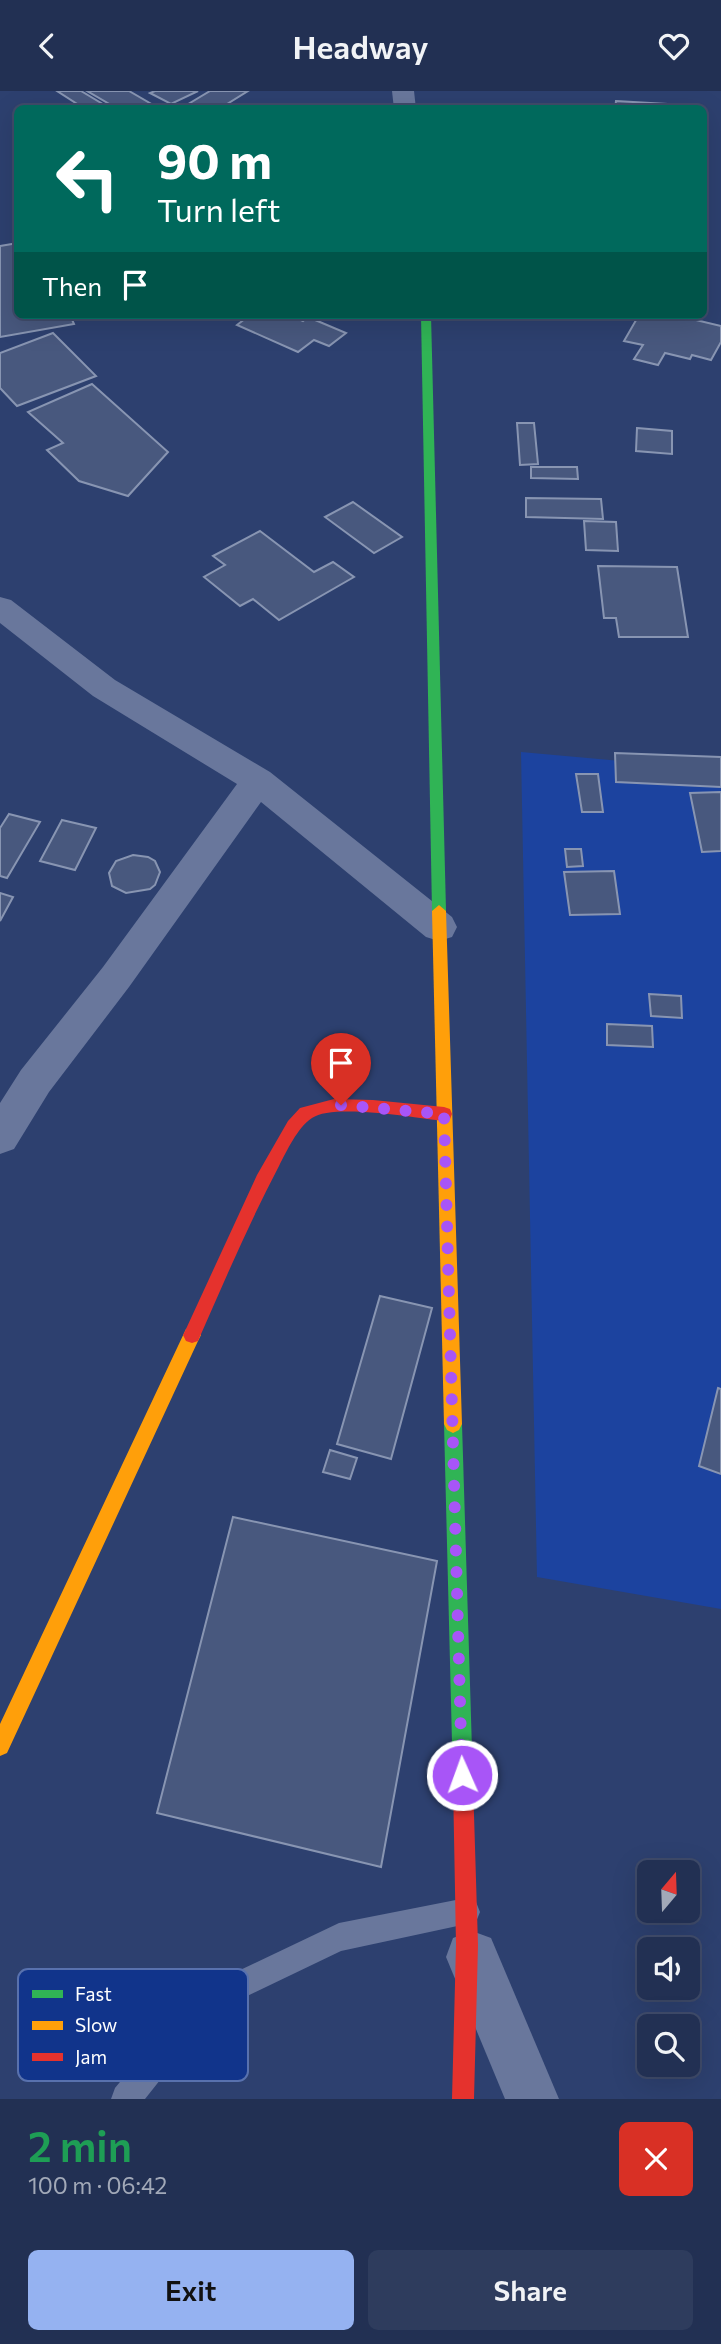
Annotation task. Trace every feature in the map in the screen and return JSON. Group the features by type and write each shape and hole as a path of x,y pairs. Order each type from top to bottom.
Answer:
{"street":[{"path":"426,319 439,927 466,1929 463,2099"},
{"path":"0,607 104,688 258,781 439,927"},
{"path":"0,1137 35,1081 116,977 258,781"},
{"path":"0,1746 281,1144 306,1113 341,1105 444,1114"},
{"path":"466,1929 532,2099"}],"lane":[{"path":"248,1981 340,1937 466,1929"},
{"path":"126,2099 140,2081"}],"shaded area":[{"path":"521,752 721,770 721,1609 537,1577"}],"building":[{"path":"57,91 81,91 104,105 79,105"},
{"path":"87,91 129,91 153,105 111,105"},
{"path":"198,91 171,104 150,93"},
{"path":"210,91 248,91 225,105 187,105"},
{"path":"616,101 667,104 667,105 616,105"},
{"path":"14,244 14,319 72,319 74,324 0,337 0,246"},
{"path":"245,319 313,319 346,333 329,346 314,340 298,352 237,325"},
{"path":"637,319 692,319 721,326 721,342 711,360 692,355 690,359 665,353 658,365 634,359 643,345 624,341"},
{"path":"53,333 96,376 17,406 0,388 0,353"},
{"path":"92,384 168,452 128,496 79,481 47,450 63,443 28,412"},
{"path":"517,423 534,423 538,464 520,465"},
{"path":"637,428 672,431 672,454 636,451"},
{"path":"531,467 577,467 578,479 531,478"},
{"path":"526,498 601,499 603,519 526,517"},
{"path":"353,502 402,537 374,553 325,517"},
{"path":"584,521 616,522 618,551 586,550"},
{"path":"260,531 314,572 333,562 354,577 279,620 253,599 240,606 204,577 225,565 213,556"},
{"path":"598,566 677,567 688,637 619,637 616,618 604,618"},
{"path":"615,753 721,757 721,787 616,782"},
{"path":"576,774 598,774 603,812 582,812"},
{"path":"721,792 721,851 702,852 690,793"},
{"path":"9,814 40,822 7,878 0,876 0,828"},
{"path":"62,820 96,828 75,870 40,861"},
{"path":"565,849 581,849 583,866 567,867"},
{"path":"133,855 155,861 160,872 155,885 150,889 126,893 112,886 109,873 116,861"},
{"path":"614,871 620,914 570,915 564,872"},
{"path":"0,893 13,897 0,921"},
{"path":"649,994 681,996 682,1018 651,1016"},
{"path":"607,1024 652,1026 653,1047 607,1045"},
{"path":"380,1296 432,1308 391,1459 337,1444"},
{"path":"718,1388 721,1389 721,1474 699,1466"},
{"path":"330,1450 357,1458 350,1479 323,1472"},
{"path":"233,1517 437,1561 381,1867 157,1813"}],"traffic: fast":[{"path":"426,319 439,911"},
{"path":"453,1424 463,1782"}],"traffic: slow":[{"path":"439,911 453,1424"},
{"path":"0,1746 192,1335"}],"traffic: jam":[{"path":"192,1335 263,1180 279,1149 306,1113 318,1108 353,1105 444,1114"},
{"path":"463,1782 467,1945 463,2099"}],"route":[{"path":"341,1105 444,1114 462,1775"}]}
